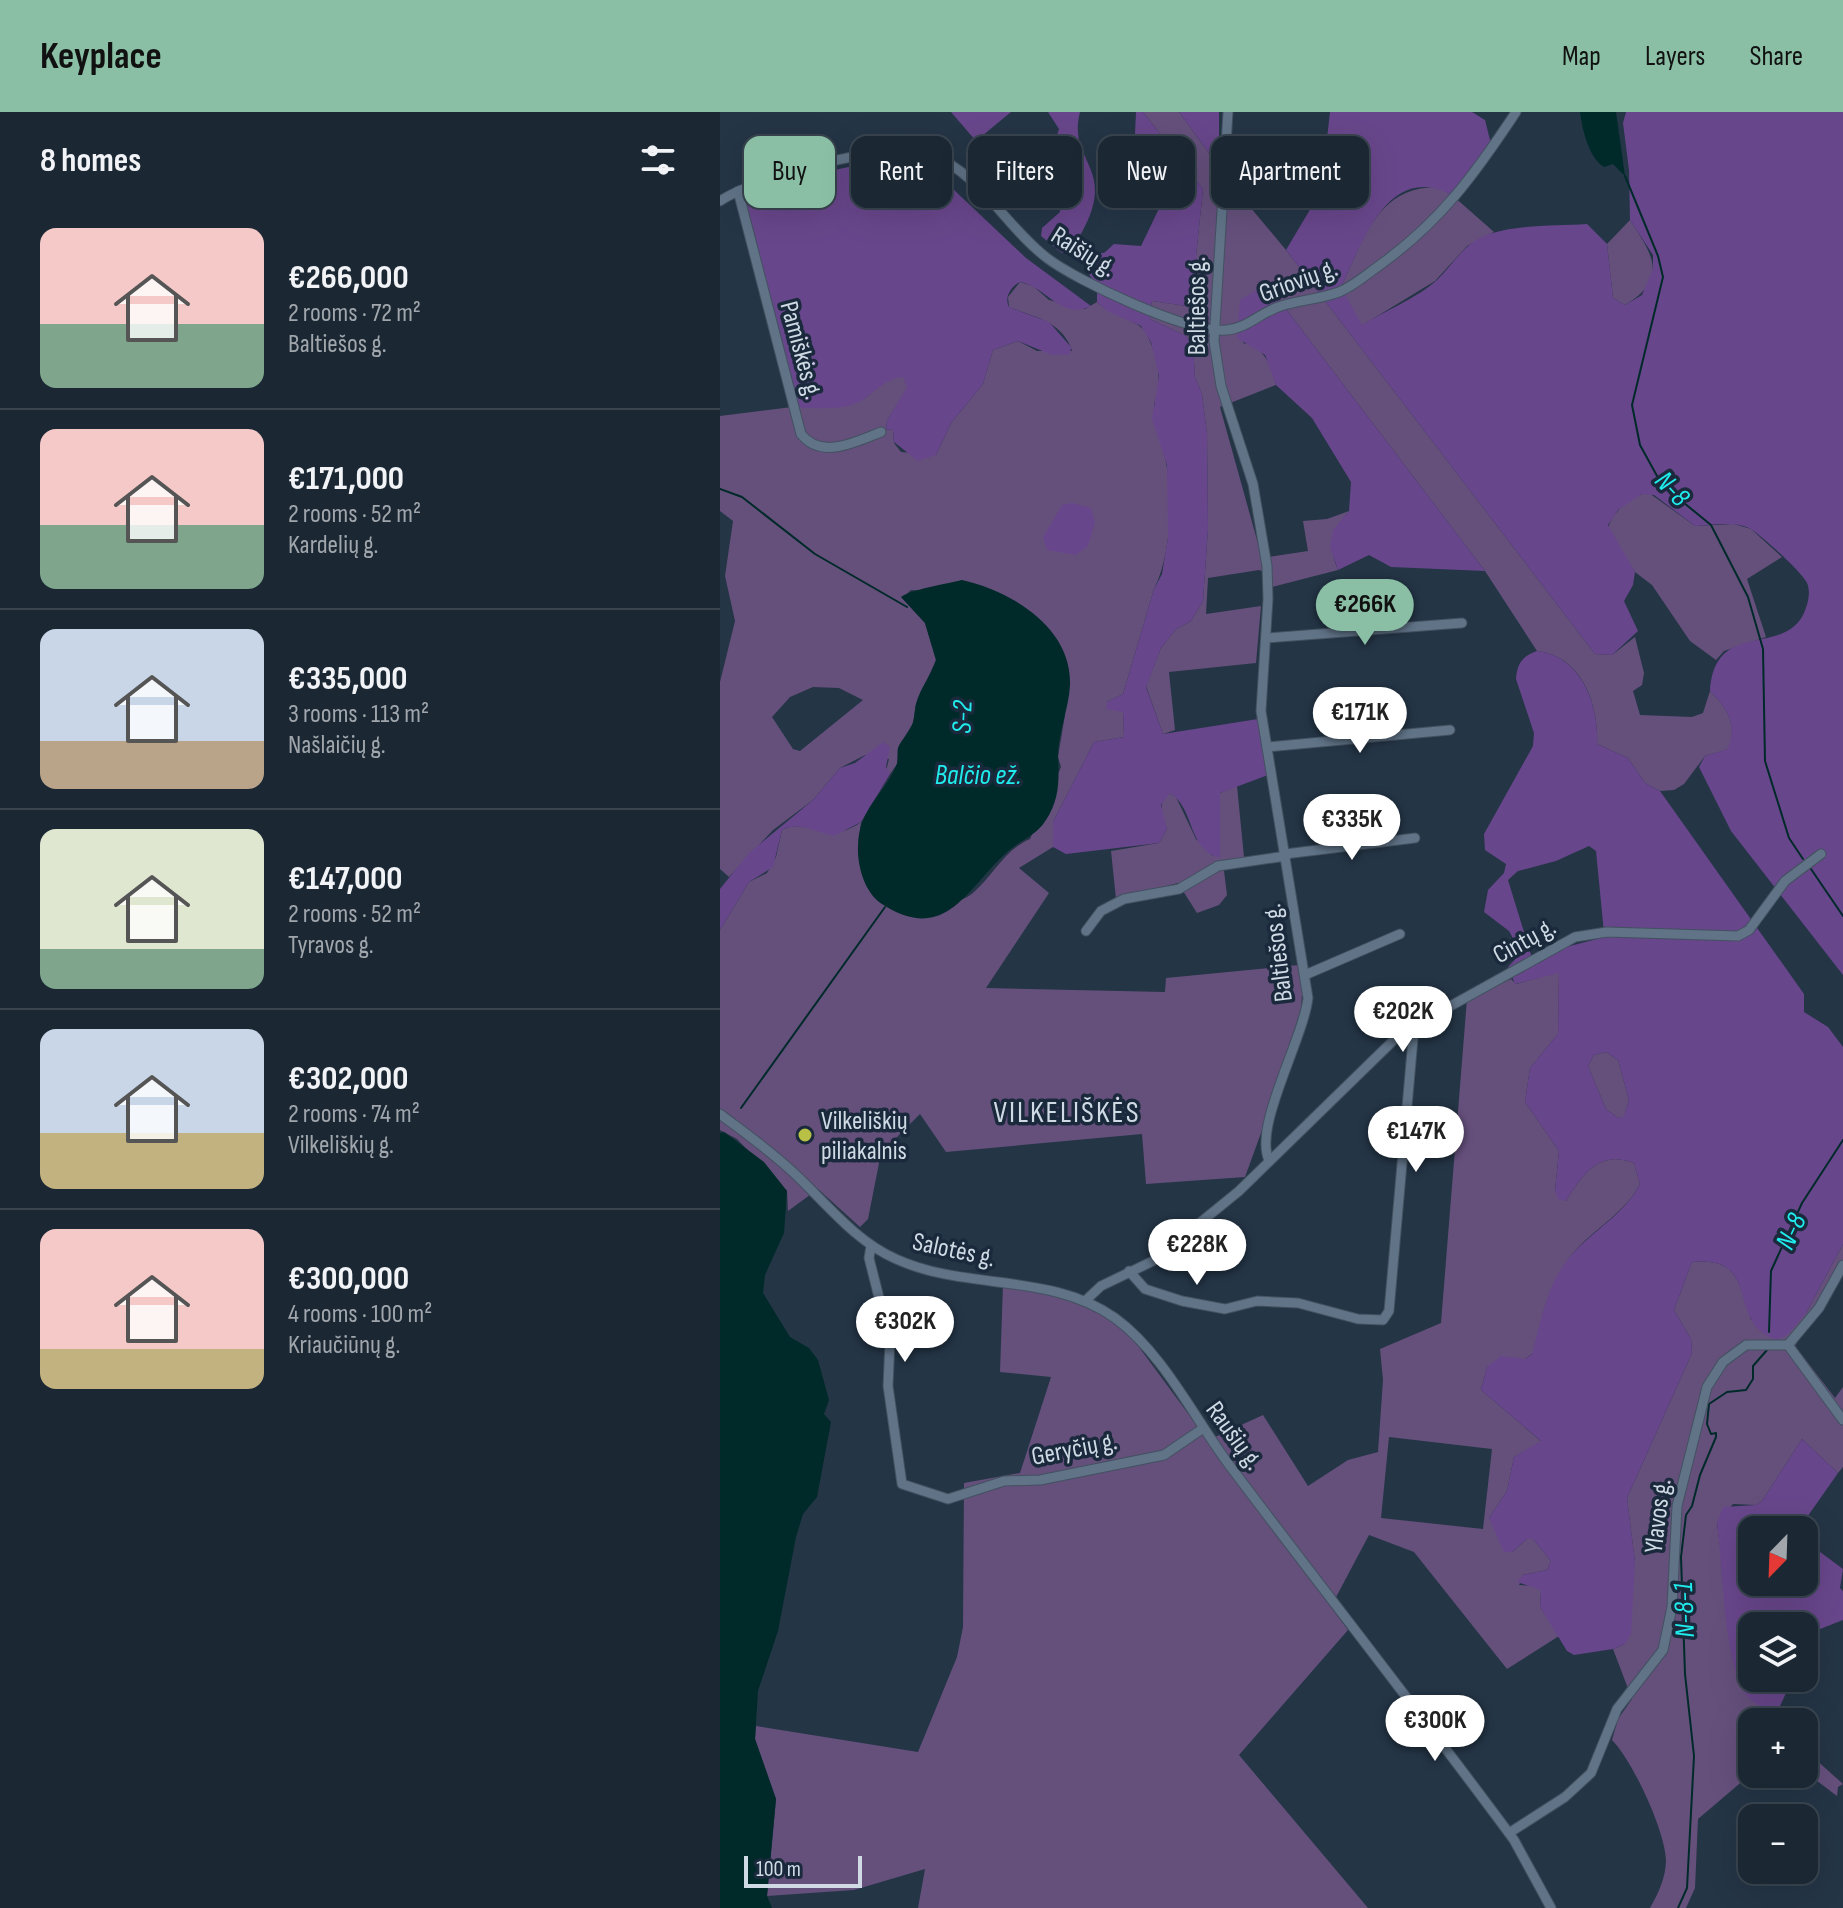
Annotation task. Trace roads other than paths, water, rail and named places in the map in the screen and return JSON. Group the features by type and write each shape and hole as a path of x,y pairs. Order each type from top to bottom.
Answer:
{"street":[{"name":"Baltiešos g.","path":"1228,112 1213,329 1221,386 1253,484 1262,538 1268,599 1261,711 1308,998 1306,1020 1270,1112 1266,1152 1269,1160"},
{"name":"Griovių g.","path":"1213,329 1244,326 1281,306 1339,292 1368,274 1453,202 1516,112"},
{"name":"Raišių g.","path":"738,191 811,167 913,150 933,156 961,172 1024,237 1068,271 1125,301 1213,329"},
{"path":"720,201 738,191"},
{"name":"Pamiškės g.","path":"738,191 801,434 809,444 823,448 881,432"},
{"path":"1266,638 1462,623"},
{"path":"1267,747 1450,730"},
{"path":"1086,931 1101,911 1124,899 1179,889 1218,866 1415,838"},
{"name":"Cintų g.","path":"1085,1301 1092,1291 1163,1253 1239,1191 1395,1038 1575,937 1607,932 1738,936 1749,930 1785,881 1821,854"},
{"path":"1305,975 1400,934"},
{"path":"1129,1271 1145,1289 1182,1301 1225,1309 1257,1301 1298,1303 1358,1319 1383,1320 1389,1311 1393,1267 1413,1039 1409,1030"},
{"name":"Salotės g.","path":"720,1114 789,1168 871,1246 897,1260 929,1270 1055,1291 1085,1301"},
{"name":"Geryčių g.","path":"871,1246 869,1258 890,1341 888,1386 900,1476 906,1486 948,1499 1004,1481 1040,1480 1164,1455 1190,1441 1202,1429"},
{"path":"1843,1265 1819,1308 1788,1345 1843,1420"},
{"name":"Raušių g.","path":"1085,1301 1115,1318 1144,1345 1202,1429 1509,1833 1551,1908"},
{"name":"Ylavos g.","path":"1509,1833 1565,1797 1591,1773 1617,1709 1663,1650 1672,1607 1677,1506 1707,1387 1723,1362 1746,1345 1788,1345"}],"water":[{"path":"1580,112 1616,112 1625,176 1613,164 1604,167 1594,157"},
{"name":"Balčio ež.","path":"962,580 981,585 1018,603 1050,629 1061,646 1068,664 1070,685 1058,747 1058,789 1043,825 999,859 958,904 943,914 926,918 906,916 882,904 867,886 859,862 859,833 867,812 896,766 898,748 912,724 918,698 936,660 925,623 901,597"},
{"path":"724,1132 764,1162 787,1191 784,1233 765,1275 763,1293 790,1337 809,1348 818,1360 829,1400 824,1414 831,1422 817,1497 803,1514 796,1537 778,1631 758,1691 755,1739 776,1799 767,1896 772,1908 720,1908 720,1133"}],"waterway":[{"name":"N-8","path":"1625,176 1658,256 1663,277 1632,405 1640,445 1662,485 1711,525 1748,597 1763,649 1765,761 1789,838 1803,859"},
{"name":"S-2","path":"720,489 742,497 815,554 907,607"},
{"name":"N-8","path":"1811,869 1843,916"},
{"name":"S-2","path":"741,1108 885,907"},
{"name":"N-8","path":"1769,1332 1771,1271 1802,1203 1843,1140"},
{"name":"N-8-1","path":"1678,1908 1687,1888 1694,1756 1685,1674 1681,1557 1686,1515 1716,1437 1716,1433 1711,1434 1707,1424 1709,1404 1727,1392 1746,1390 1753,1379 1753,1366 1767,1350"}],"place":[{"name":"Vilkeliškių piliakalnis","path":"805,1135"}],"district":[{"name":"VILKELIŠKĖS","path":"1067,1112"}]}
